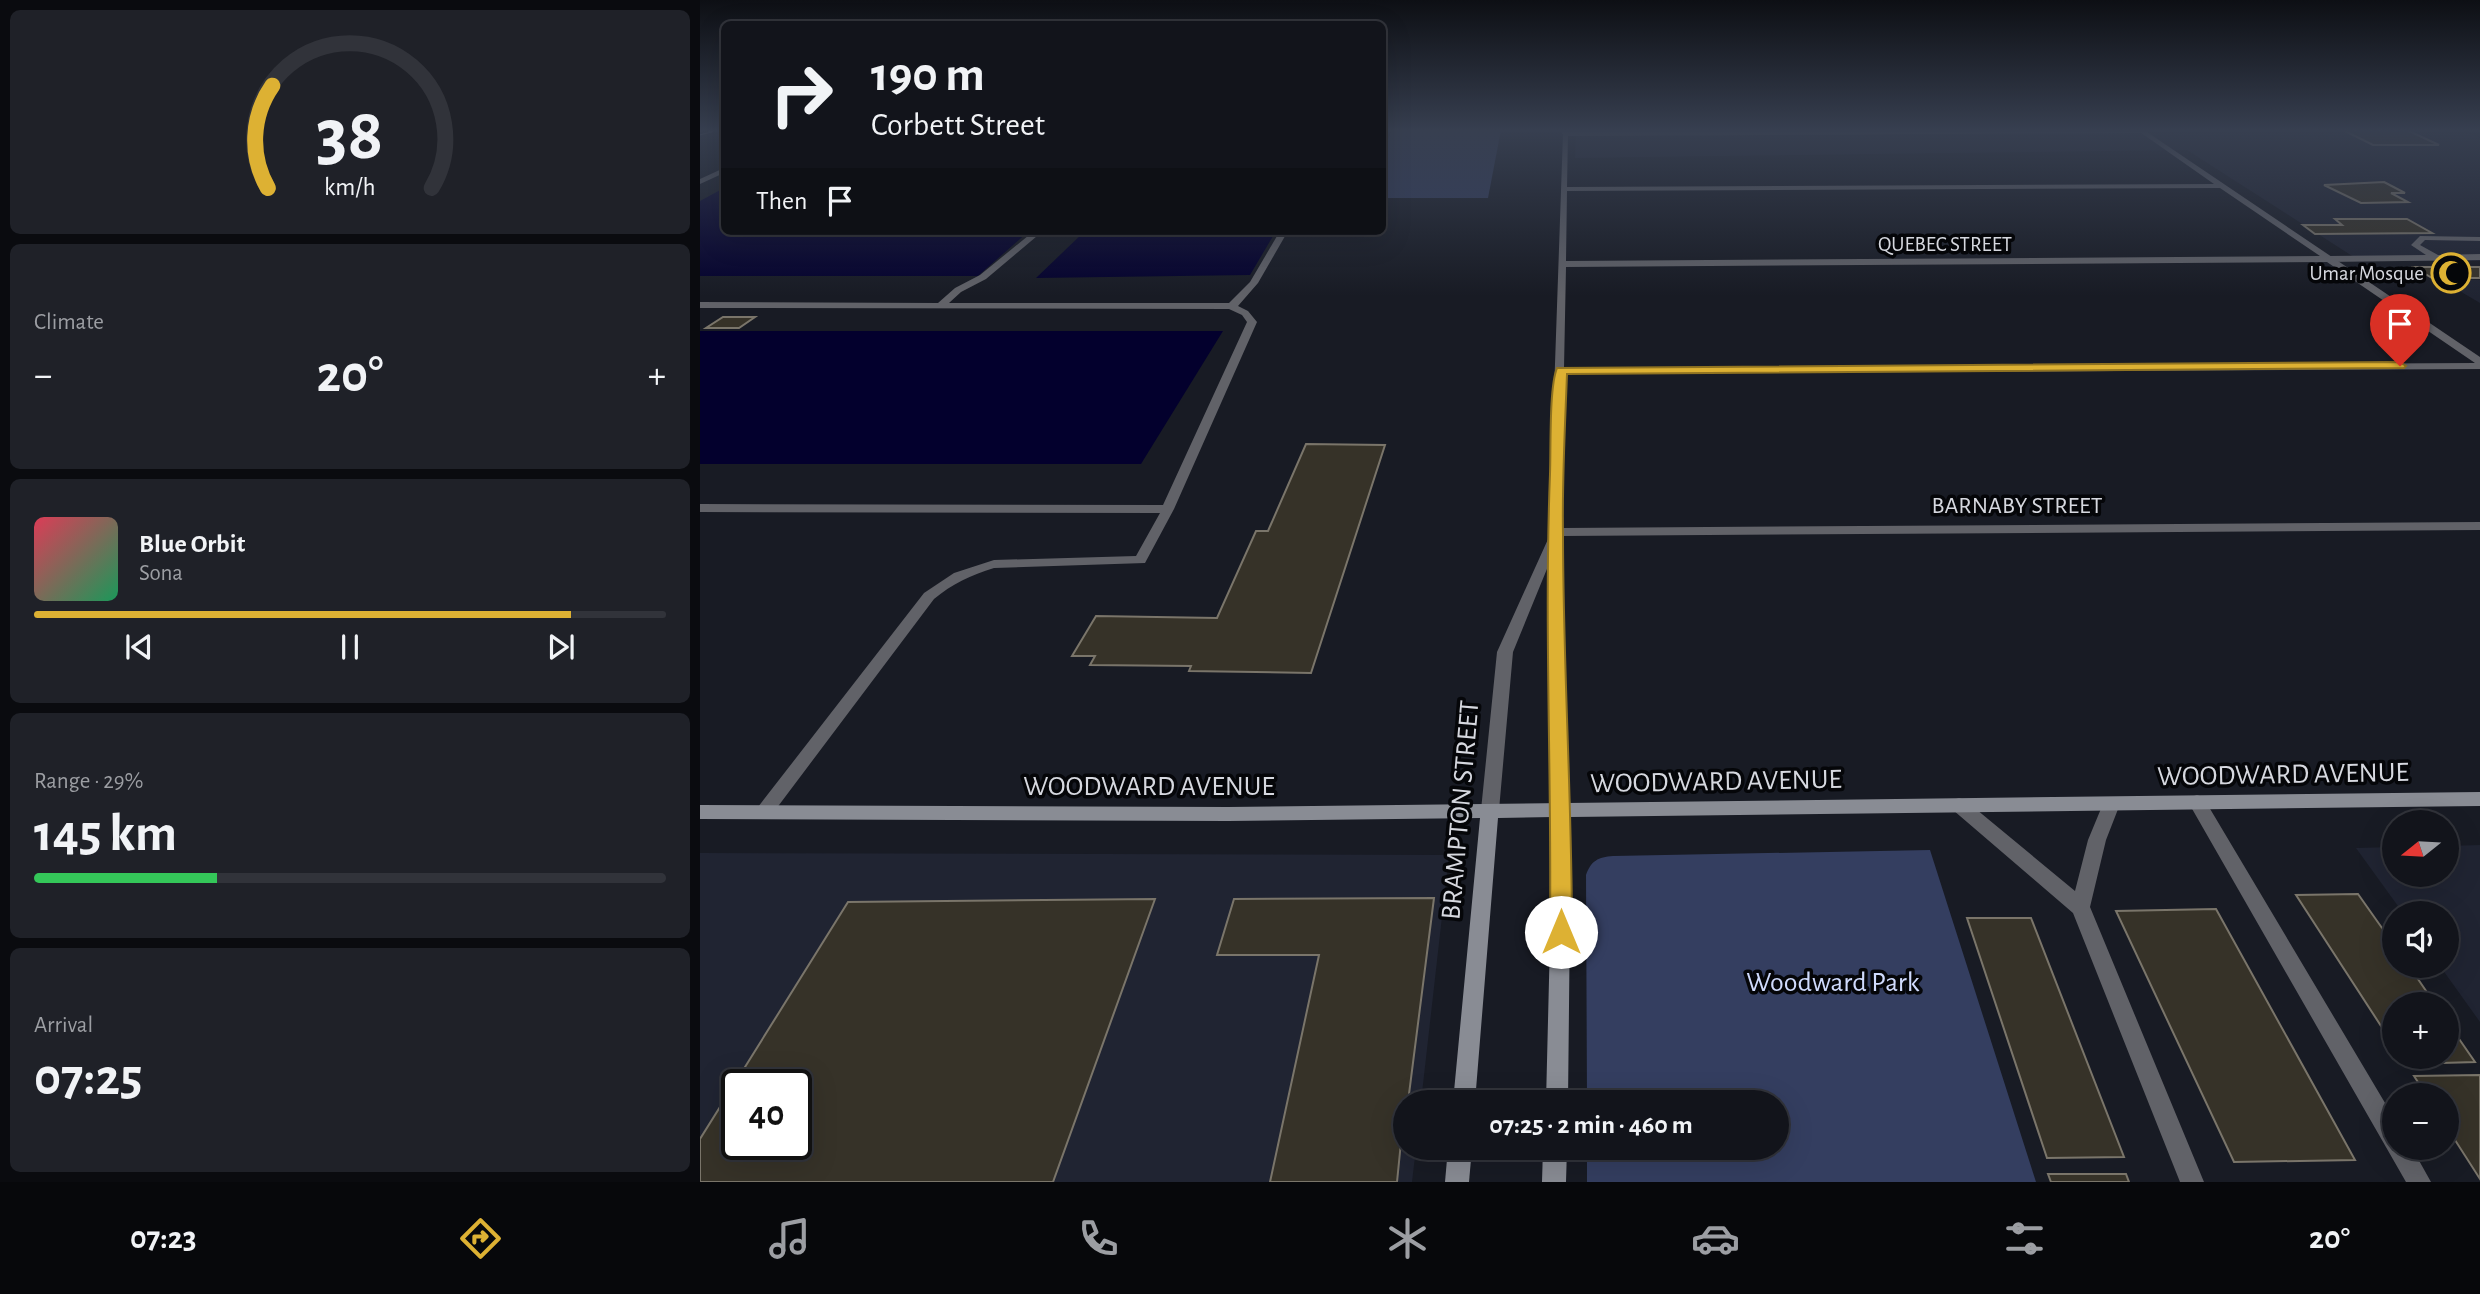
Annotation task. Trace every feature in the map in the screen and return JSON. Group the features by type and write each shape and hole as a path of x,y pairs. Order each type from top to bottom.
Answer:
{"main road":[{"name":"WOODWARD AVENUE","path":"700,812 1228,814 2480,799"},
{"name":"BRAMPTON STREET","path":"1465,1090 1490,810"},
{"name":"BRAMPTON STREET","path":"1557,1090 1562,810"},
{"path":"1457,1182 1459,1160"},
{"path":"1554,1182 1555,1160"}],"street":[{"name":"BRAMPTON STREET","path":"1562,810 1558,763 1555,532 1561,371 1563,185"},
{"path":"1563,189 2222,186 2480,364"},
{"path":"940,306 1034,235"},
{"path":"1231,306 1251,287 1282,235"},
{"path":"2436,257 2415,245 2423,238 2480,239"},
{"name":"QUEBEC STREET","path":"1563,264 2480,257"},
{"path":"2337,266 2480,264"},
{"path":"700,305 1231,306 1245,313 1252,322 1168,509 1140,560 994,564 975,568 941,585 920,607 764,812"},
{"path":"1561,371 2480,364"},
{"path":"700,508 1168,509"},
{"name":"BARNABY STREET","path":"1555,532 2480,526"},
{"name":"BRAMPTON STREET","path":"1490,810 1505,652 1555,532"},
{"path":"2197,802 2382,1119"},
{"path":"2080,907 2097,840 2111,804"},
{"path":"1959,805 2080,907 2192,1182"},
{"path":"2406,1160 2419,1182"}],"shaded area":[{"path":"2242,185 2480,185 2480,261 2360,261"},
{"path":"721,190 721,235 1024,235 978,276 700,276 700,201"},
{"path":"1081,235 1274,235 1250,275 1036,278"},
{"path":"2441,280 2480,280 2480,303"},
{"path":"700,331 1223,331 1141,464 700,464"},
{"path":"2480,845 2480,1022 2449,978 2459,978 2459,901 2394,901 2384,887 2459,887 2459,846"},
{"path":"2382,847 2382,884 2356,848"},
{"path":"700,853 1449,855 1422,1090 1393,1090 1393,1160 1415,1160 1412,1182 700,1182"}],"green space":[{"path":"1386,185 1490,185 1488,198 1386,198"},
{"name":"Woodward Park","path":"1930,850 2036,1182 1587,1182 1587,1160 1789,1160 1789,1090 1587,1090 1586,875 1593,863 1603,857"}],"building":[{"path":"2324,185 2390,185 2405,193 2391,193 2408,202 2361,203"},
{"path":"2335,219 2407,219 2432,233 2315,234 2303,225 2342,225"},
{"name":"Umar Mosque","path":"2414,267 2480,267 2480,278 2432,278"},
{"path":"723,317 755,317 739,328 706,328"},
{"path":"1306,444 1385,445 1311,673 1189,671 1191,666 1090,665 1095,656 1072,656 1096,616 1217,618 1256,531 1268,531"},
{"path":"2358,894 2382,928 2382,978 2417,978 2427,992 2382,992 2382,1028 2296,895"},
{"path":"1434,898 1410,1090 1393,1090 1393,1160 1399,1160 1397,1182 1270,1182 1319,955 1217,955 1234,899"},
{"path":"1155,899 1053,1182 700,1182 700,1139 721,1105 721,1160 812,1160 812,1069 744,1069 848,902"},
{"path":"2216,909 2355,1160 2234,1162 2116,911"},
{"path":"1967,918 2031,918 2124,1157 2047,1158"},
{"path":"2459,1039 2475,1062 2459,1062"},
{"path":"2480,1075 2480,1179 2459,1146 2459,1083 2419,1083 2414,1076"},
{"path":"2048,1174 2126,1174 2129,1182 2051,1182"}],"place":[{"name":"Umar Mosque","path":"2451,273"}],"route":[{"path":"1561,932 1562,810 1558,763 1555,532 1561,371 2400,366"}]}
